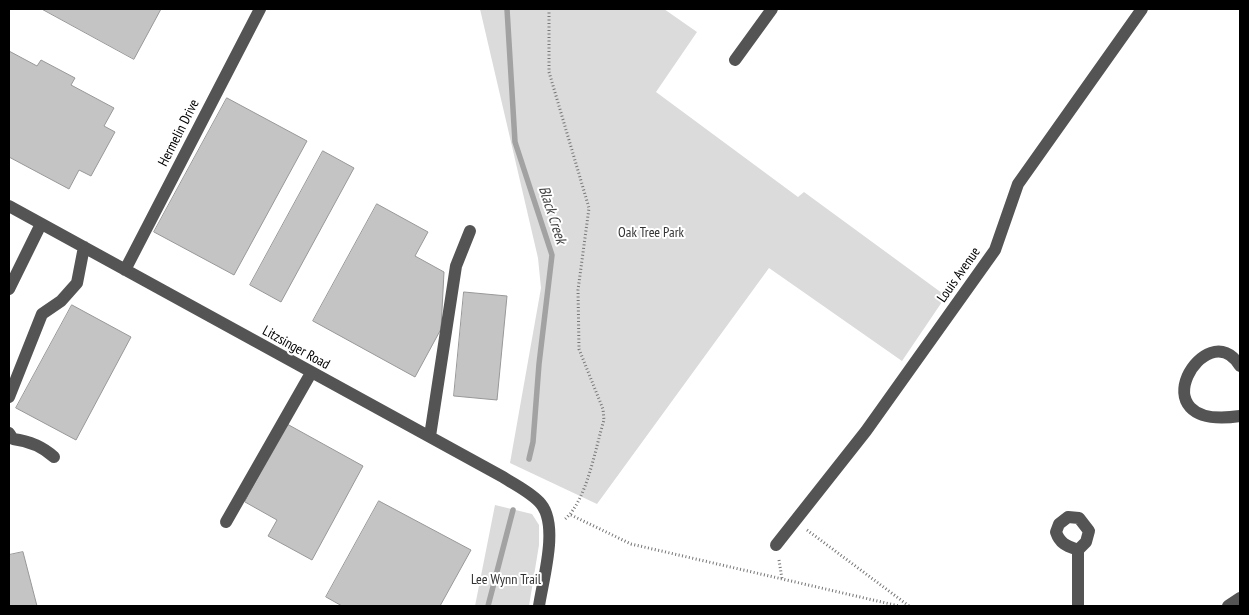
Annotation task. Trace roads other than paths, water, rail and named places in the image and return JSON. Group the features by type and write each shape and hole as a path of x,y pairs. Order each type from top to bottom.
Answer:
{"street":[{"name":"Hermelin Drive","path":"124,270 260,9"},
{"path":"735,60 772,9"},
{"name":"Louis Avenue","path":"776,544 796,522 866,431 995,250 1018,184 1142,9"},
{"name":"Litzsinger Road","path":"9,206 310,373 504,476 540,502 548,514 550,531 539,606"},
{"path":"9,289 41,224"},
{"path":"430,436 456,266 470,231"},
{"path":"9,397 42,314 61,301 77,283 84,247"},
{"path":"1240,366 1236,359 1221,352 1208,353 1191,366 1184,386 1186,399 1193,410 1205,417 1240,416"},
{"path":"226,522 310,373"},
{"path":"9,433 13,439 27,441 48,451 54,457"},
{"path":"1078,550 1078,606"},
{"path":"1228,606 1240,598"}],"waterway":[{"name":"Black Creek","path":"507,9 515,142 552,255 539,364 533,442 529,459"},
{"name":"Black Creek","path":"488,606 513,510"}],"park label":[{"name":"Oak Tree Park","path":"651,233"},
{"name":"Lee Wynn Trail","path":"506,580"}]}
